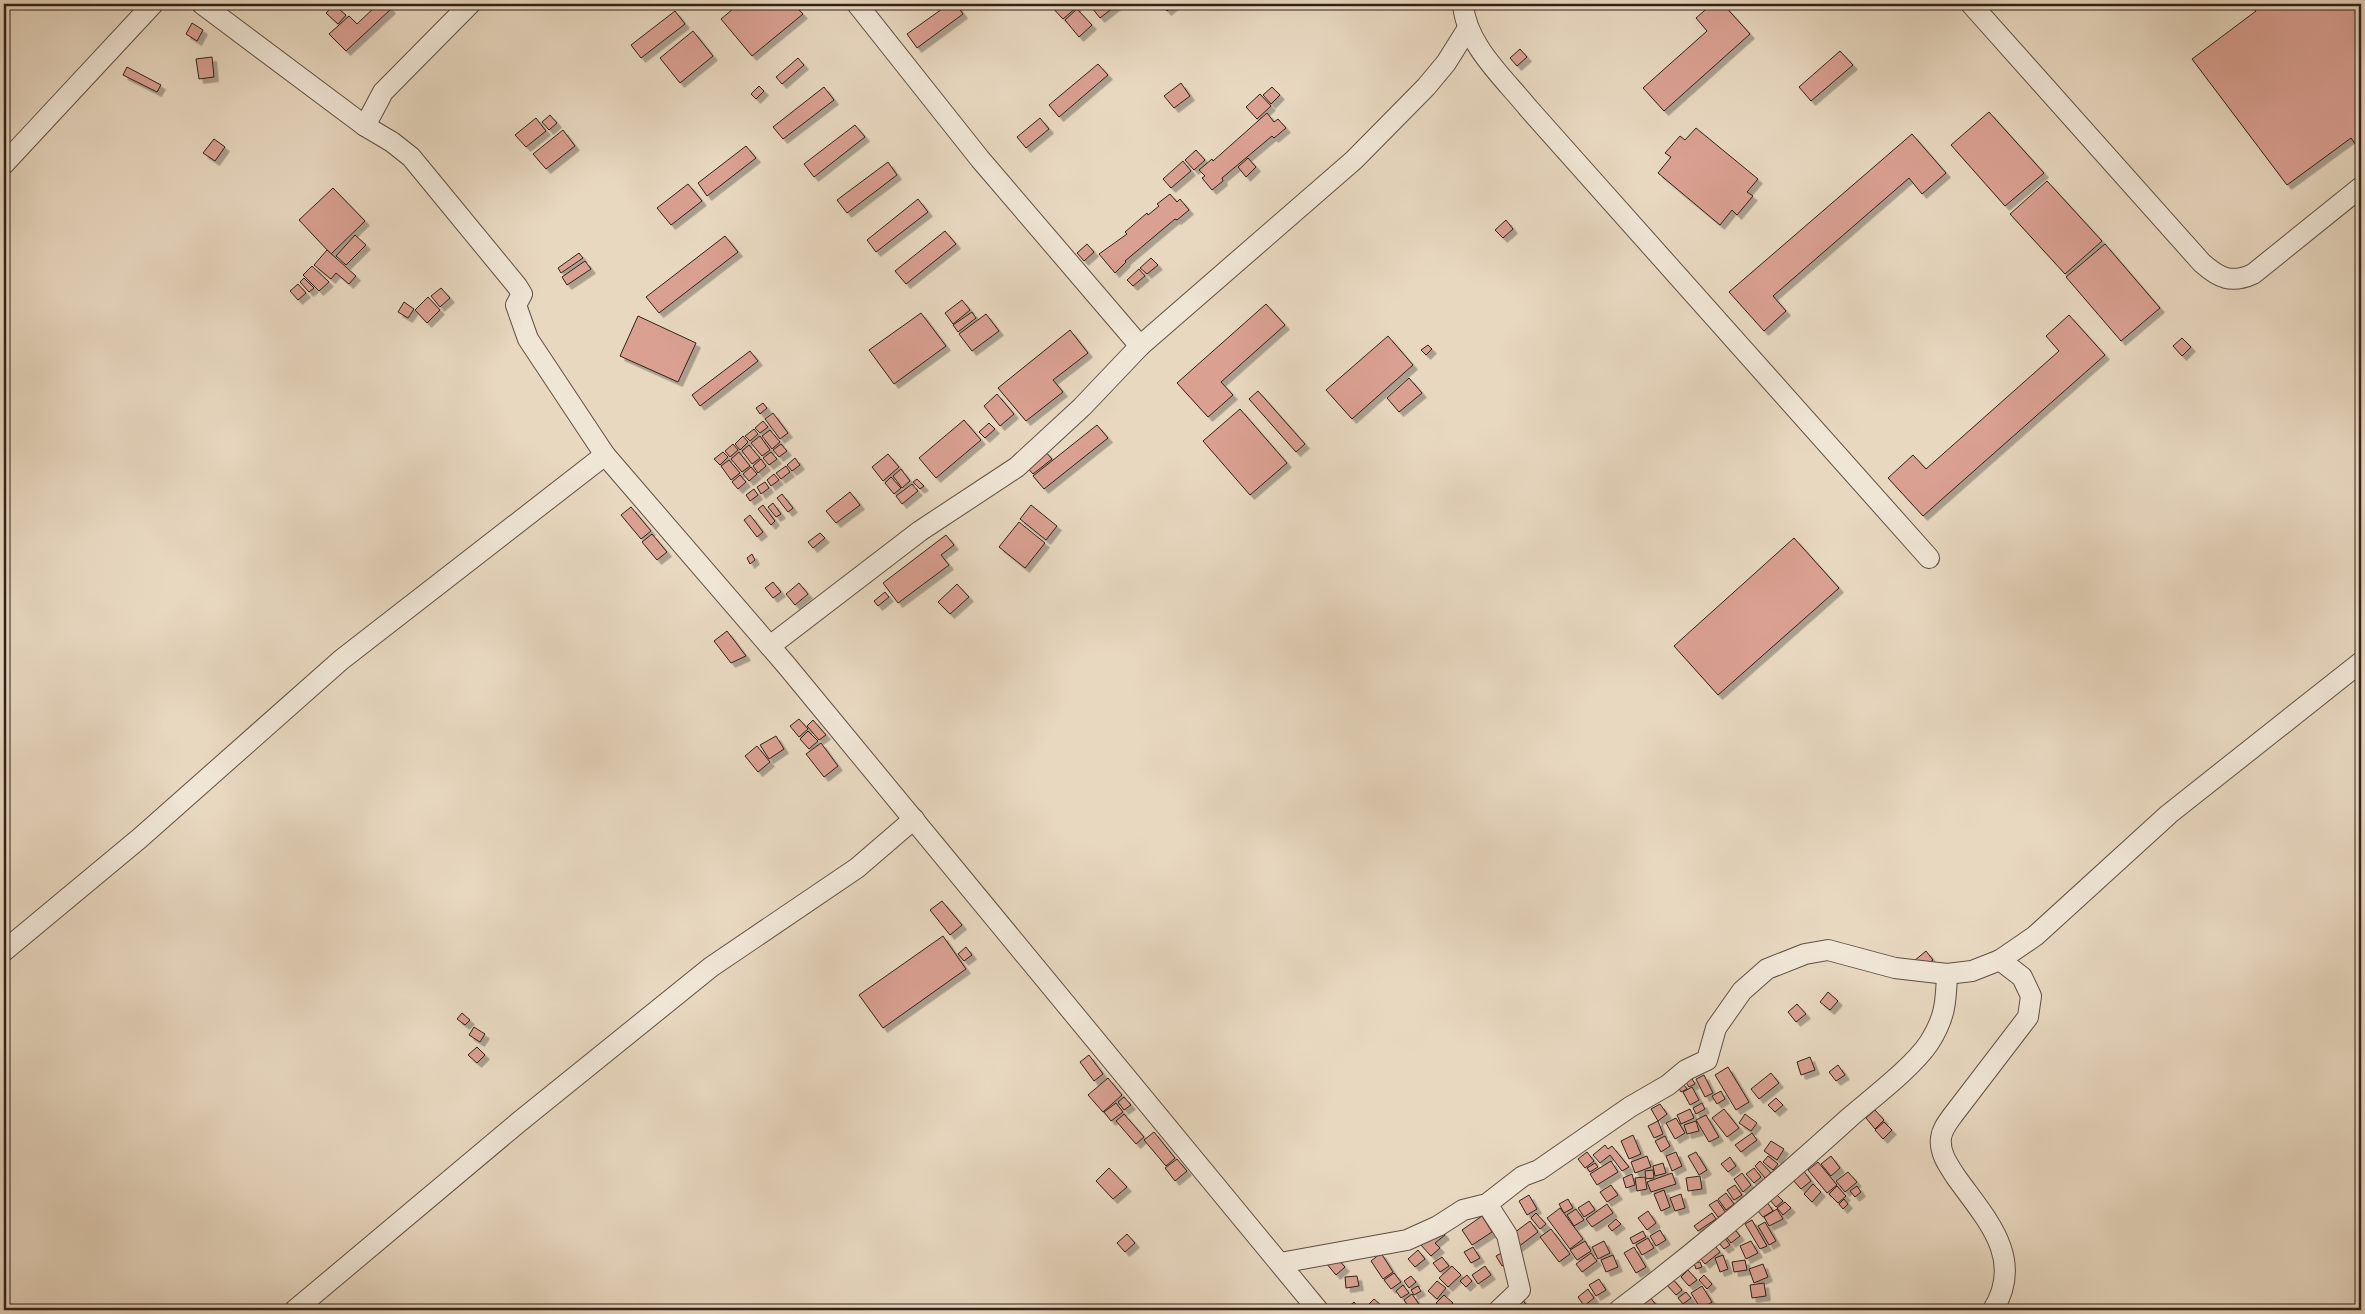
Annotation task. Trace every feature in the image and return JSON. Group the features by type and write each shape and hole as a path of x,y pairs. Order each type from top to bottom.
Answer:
{"street":[{"path":"4,164 153,4"},
{"path":"202,4 366,126 392,142 411,157 517,286 522,294 516,305 524,331 605,455 770,646 914,818 1318,1310"},
{"path":"366,126 383,92 470,4"},
{"path":"856,4 980,159 1140,346"},
{"path":"1463,4 1464,17 1474,40 1529,109 1928,558"},
{"path":"1971,4 2202,263 2214,274 2227,280 2242,279 2253,274 2361,187"},
{"path":"770,646 920,531 1016,466 1082,407 1140,346 1354,160 1426,88 1446,63 1468,28"},
{"path":"4,951 140,838 341,660 605,455"},
{"path":"1280,1264 1407,1240 1438,1226 1463,1210 1487,1204 1523,1176 1539,1170 1630,1107 1668,1085 1686,1070 1707,1060 1716,1028 1742,990 1767,969 1805,954 1828,950 1895,968 1947,974 1972,971 2000,960 2035,936 2169,814 2361,662"},
{"path":"295,1310 519,1122 697,979 752,938 857,868 914,818"},
{"path":"1992,1310 2002,1296 2006,1278 2003,1251 1998,1237 1949,1166 1942,1152 1941,1141 1942,1131 1953,1115 2028,1017 2031,996 2022,977 2000,960"},
{"path":"1619,1310 1797,1165 1896,1077 1928,1045 1940,1025 1945,1010 1947,974"},
{"path":"1487,1204 1507,1235 1520,1290 1499,1310"}],"building":[{"path":"378,4 387,4 391,9 346,51 329,34 349,16 357,24"},
{"path":"739,4 789,4 792,8 795,6 803,14 752,56 721,19"},
{"path":"949,4 956,4 963,14 917,48 907,34"},
{"path":"1049,4 1074,4 1077,7 1063,19"},
{"path":"1089,4 1118,4 1100,18"},
{"path":"1161,4 1175,4 1167,11"},
{"path":"1712,4 1723,4 1750,34 1664,111 1643,88 1707,31 1696,18"},
{"path":"2251,4 2361,4 2361,152 2351,138 2287,185 2192,59 2256,11"},
{"path":"334,5 346,15 338,24 326,13"},
{"path":"1077,9 1092,25 1079,37 1065,20"},
{"path":"675,11 685,24 641,58 631,45"},
{"path":"192,23 203,30 197,41 186,34"},
{"path":"693,31 713,56 680,83 660,58"},
{"path":"1520,49 1527,57 1517,66 1510,58"},
{"path":"1840,51 1853,65 1811,101 1799,87"},
{"path":"212,57 214,77 199,79 196,59"},
{"path":"798,58 804,65 782,84 776,77"},
{"path":"1098,64 1108,75 1059,117 1049,105"},
{"path":"127,67 161,85 157,92 123,75"},
{"path":"1181,83 1190,96 1174,108 1164,96"},
{"path":"759,86 764,91 756,99 751,94"},
{"path":"824,87 834,100 783,139 773,127"},
{"path":"1272,87 1280,95 1271,104 1263,95"},
{"path":"1260,94 1271,106 1257,119 1246,107"},
{"path":"1989,112 2044,173 2005,206 1951,145"},
{"path":"1267,113 1274,122 1278,119 1286,128 1274,138 1272,136 1222,178 1223,181 1212,190 1202,178 1205,176 1199,170 1212,159 1213,161"},
{"path":"550,115 557,123 549,130 542,122"},
{"path":"536,118 546,131 526,147 515,135"},
{"path":"1040,118 1049,129 1026,148 1017,137"},
{"path":"855,125 865,137 814,177 804,164"},
{"path":"1696,128 1758,179 1747,192 1753,196 1737,215 1732,210 1720,225 1658,173 1671,157 1665,153 1680,136 1685,140"},
{"path":"563,130 575,146 546,169 533,154"},
{"path":"1912,134 1946,173 1922,194 1909,178 1773,296 1786,311 1764,331 1729,292"},
{"path":"214,139 225,147 215,161 203,153"},
{"path":"746,146 756,158 707,196 698,183"},
{"path":"1196,150 1205,160 1194,170 1185,160"},
{"path":"1248,158 1256,167 1246,177 1238,167"},
{"path":"1183,161 1191,171 1171,188 1163,179"},
{"path":"888,162 897,175 847,213 837,200"},
{"path":"2047,181 2102,241 2065,274 2010,214"},
{"path":"688,184 702,201 671,225 657,208"},
{"path":"333,188 365,221 331,254 299,220"},
{"path":"1170,194 1177,202 1180,199 1189,210 1177,220 1175,219 1125,261 1115,273 1099,254 1127,234 1125,232 1147,213 1148,215 1159,206 1157,204"},
{"path":"918,199 928,212 876,252 867,240"},
{"path":"1506,220 1513,229 1503,238 1495,230"},
{"path":"945,231 956,244 906,284 895,271"},
{"path":"355,235 366,245 346,265 336,256"},
{"path":"725,236 738,252 659,313 646,297"},
{"path":"1087,244 1094,252 1084,261 1077,253"},
{"path":"2105,244 2160,308 2121,341 2066,277"},
{"path":"327,250 356,276 349,284 336,273 331,279 314,265"},
{"path":"579,253 583,258 561,273 558,268"},
{"path":"1151,258 1158,265 1147,274 1140,268"},
{"path":"585,261 591,269 567,285 562,277"},
{"path":"312,266 329,282 319,291 303,275"},
{"path":"1139,269 1145,276 1133,286 1127,280"},
{"path":"304,278 314,288 309,292 300,282"},
{"path":"298,284 306,293 298,300 290,291"},
{"path":"441,288 450,298 440,307 431,296"},
{"path":"428,297 440,310 427,323 415,310"},
{"path":"962,300 970,310 953,324 945,313"},
{"path":"404,302 414,309 408,318 398,312"},
{"path":"1266,304 1285,325 1221,382 1233,395 1208,417 1177,383"},
{"path":"972,312 976,318 958,332 953,325"},
{"path":"921,313 946,346 894,384 869,350"},
{"path":"986,314 999,331 972,351 959,334"},
{"path":"2069,315 2105,355 1923,516 1888,478 1913,455 1926,469 2059,351 2046,336"},
{"path":"638,316 696,343 678,382 620,356"},
{"path":"1070,330 1088,353 1053,380 1063,392 1026,421 998,388"},
{"path":"1388,336 1413,365 1352,419 1326,390"},
{"path":"2182,338 2191,347 2182,356 2173,346"},
{"path":"1428,345 1432,349 1426,355 1421,350"},
{"path":"750,351 758,361 700,406 692,395"},
{"path":"1409,378 1422,393 1399,412 1387,398"},
{"path":"1258,391 1305,444 1296,452 1249,399"},
{"path":"997,394 1014,414 1000,426 984,406"},
{"path":"763,403 767,408 760,414 756,408"},
{"path":"1240,409 1287,463 1250,495 1203,441"},
{"path":"773,413 788,433 780,439 765,419"},
{"path":"964,420 981,440 936,478 919,458"},
{"path":"763,421 768,427 760,433 755,428"},
{"path":"989,423 995,429 985,438 979,432"},
{"path":"1097,425 1108,438 1044,489 1033,476"},
{"path":"754,429 758,434 750,441 745,436"},
{"path":"770,430 780,442 772,449 762,436"},
{"path":"743,436 748,442 740,450 735,444"},
{"path":"760,436 770,450 762,456 751,443"},
{"path":"733,444 738,450 730,457 725,451"},
{"path":"781,444 787,451 779,457 773,450"},
{"path":"749,445 760,458 752,464 742,451"},
{"path":"1045,451 1052,459 1033,474 1026,466"},
{"path":"723,452 728,457 720,465 714,459"},
{"path":"739,452 750,466 742,472 731,459"},
{"path":"771,452 777,459 769,465 763,458"},
{"path":"888,454 899,467 883,481 872,467"},
{"path":"795,458 800,465 792,471 787,465"},
{"path":"761,459 766,466 758,473 753,466"},
{"path":"729,460 740,473 731,480 721,466"},
{"path":"786,466 790,472 781,479 776,473"},
{"path":"751,467 757,474 749,481 743,474"},
{"path":"901,469 910,481 902,488 893,476"},
{"path":"774,474 779,480 771,486 767,480"},
{"path":"740,475 746,482 738,489 732,482"},
{"path":"891,477 901,488 894,494 885,483"},
{"path":"917,479 924,486 920,489 913,482"},
{"path":"765,482 769,488 761,494 757,487"},
{"path":"912,484 918,491 902,504 896,496"},
{"path":"754,489 758,495 750,501 746,495"},
{"path":"850,492 860,505 836,523 826,511"},
{"path":"782,494 793,508 788,512 777,498"},
{"path":"773,503 781,514 776,517 768,507"},
{"path":"763,505 775,521 771,525 758,509"},
{"path":"1031,505 1057,526 1046,540 1020,519"},
{"path":"631,507 651,531 641,539 621,515"},
{"path":"750,515 763,532 757,537 744,520"},
{"path":"1019,522 1045,543 1025,568 999,547"},
{"path":"820,533 825,538 813,548 808,542"},
{"path":"652,534 667,552 657,560 642,542"},
{"path":"946,535 954,545 941,555 949,565 898,603 883,583"},
{"path":"1794,538 1839,588 1718,695 1674,646"},
{"path":"752,554 755,560 750,564 747,558"},
{"path":"773,582 781,592 773,598 765,588"},
{"path":"799,583 808,594 795,605 786,594"},
{"path":"957,584 969,597 950,614 938,602"},
{"path":"885,592 889,597 878,606 874,601"},
{"path":"727,631 746,656 731,663 714,641"},
{"path":"799,719 808,729 799,737 790,726"},
{"path":"813,720 826,735 819,740 807,726"},
{"path":"808,731 818,741 809,749 800,739"},
{"path":"776,736 784,749 769,759 760,745"},
{"path":"821,743 838,766 824,777 806,754"},
{"path":"757,746 770,762 758,772 745,756"},
{"path":"942,901 962,925 950,935 930,910"},
{"path":"943,936 966,969 883,1028 859,995"},
{"path":"966,947 972,955 964,961 958,954"},
{"path":"1926,951 1933,960 1920,970 1914,961"},
{"path":"1828,992 1838,1001 1830,1010 1820,1002"},
{"path":"1797,1004 1806,1014 1796,1022 1788,1012"},
{"path":"462,1013 470,1020 465,1025 457,1019"},
{"path":"474,1027 485,1034 480,1042 469,1035"},
{"path":"477,1047 485,1055 477,1063 468,1055"},
{"path":"1089,1055 1103,1074 1094,1081 1080,1062"},
{"path":"1810,1057 1815,1070 1801,1075 1797,1062"},
{"path":"1838,1065 1845,1075 1836,1081 1829,1072"},
{"path":"1728,1067 1749,1102 1736,1110 1715,1075"},
{"path":"1771,1073 1779,1083 1759,1099 1751,1089"},
{"path":"1704,1075 1713,1093 1705,1097 1696,1079"},
{"path":"1691,1077 1695,1084 1689,1087 1685,1081"},
{"path":"1108,1078 1122,1095 1103,1112 1088,1095"},
{"path":"1682,1082 1687,1089 1681,1092 1677,1085"},
{"path":"1692,1087 1699,1100 1690,1105 1683,1092"},
{"path":"1721,1091 1725,1099 1717,1104 1712,1096"},
{"path":"1124,1097 1131,1105 1124,1110 1118,1102"},
{"path":"1776,1098 1783,1105 1775,1112 1768,1105"},
{"path":"1116,1103 1123,1112 1111,1121 1104,1112"},
{"path":"1702,1103 1705,1109 1696,1114 1693,1108"},
{"path":"1660,1104 1667,1114 1658,1121 1651,1109"},
{"path":"1690,1109 1694,1118 1681,1124 1677,1115"},
{"path":"1724,1109 1739,1128 1727,1137 1712,1118"},
{"path":"1875,1110 1884,1120 1875,1129 1866,1118"},
{"path":"1124,1114 1144,1137 1136,1144 1116,1121"},
{"path":"1745,1114 1757,1123 1751,1131 1739,1123"},
{"path":"1706,1115 1719,1137 1709,1142 1696,1120"},
{"path":"1676,1118 1685,1133 1675,1139 1666,1123"},
{"path":"1658,1121 1663,1134 1654,1138 1648,1126"},
{"path":"1696,1121 1699,1131 1687,1134 1684,1125"},
{"path":"1884,1122 1892,1130 1883,1139 1875,1130"},
{"path":"1154,1132 1175,1158 1166,1166 1144,1140"},
{"path":"1752,1133 1757,1140 1741,1152 1735,1145"},
{"path":"1633,1135 1641,1154 1629,1159 1621,1141"},
{"path":"1665,1136 1670,1146 1661,1152 1655,1141"},
{"path":"1771,1141 1784,1149 1777,1160 1764,1151"},
{"path":"1605,1145 1608,1149 1612,1146 1629,1167 1622,1171 1610,1155 1600,1163 1593,1155"},
{"path":"1587,1152 1594,1161 1585,1168 1578,1159"},
{"path":"1676,1152 1682,1166 1672,1171 1666,1156"},
{"path":"1696,1152 1707,1170 1699,1175 1688,1156"},
{"path":"1647,1156 1651,1167 1635,1173 1631,1162"},
{"path":"1768,1156 1778,1164 1773,1170 1763,1162"},
{"path":"1831,1156 1840,1168 1831,1176 1821,1164"},
{"path":"1730,1157 1736,1166 1728,1172 1721,1164"},
{"path":"1177,1159 1187,1171 1175,1181 1165,1168"},
{"path":"1611,1161 1618,1172 1597,1185 1590,1174"},
{"path":"1760,1161 1771,1173 1765,1178 1755,1166"},
{"path":"1818,1162 1837,1185 1827,1193 1808,1170"},
{"path":"1595,1163 1598,1167 1590,1172 1587,1168"},
{"path":"1663,1163 1666,1173 1655,1176 1653,1166"},
{"path":"1109,1168 1127,1187 1113,1199 1096,1181"},
{"path":"1754,1168 1761,1177 1754,1183 1746,1174"},
{"path":"1653,1170 1654,1178 1646,1179 1645,1171"},
{"path":"1803,1170 1811,1181 1801,1189 1792,1179"},
{"path":"1848,1172 1857,1182 1845,1192 1836,1181"},
{"path":"1672,1173 1676,1184 1651,1192 1647,1182"},
{"path":"1742,1173 1751,1185 1743,1192 1734,1179"},
{"path":"1632,1174 1635,1185 1626,1188 1623,1178"},
{"path":"1700,1176 1702,1189 1688,1191 1686,1178"},
{"path":"1645,1177 1647,1189 1637,1191 1635,1178"},
{"path":"1813,1184 1821,1192 1812,1202 1804,1194"},
{"path":"1611,1185 1618,1195 1607,1202 1600,1192"},
{"path":"1735,1185 1742,1195 1734,1200 1727,1190"},
{"path":"1837,1186 1846,1196 1838,1203 1829,1194"},
{"path":"1857,1186 1861,1192 1855,1197 1850,1191"},
{"path":"1664,1190 1670,1207 1661,1211 1654,1194"},
{"path":"1726,1193 1734,1204 1726,1210 1718,1199"},
{"path":"1681,1194 1685,1208 1675,1211 1670,1198"},
{"path":"1776,1194 1783,1201 1776,1207 1770,1200"},
{"path":"1529,1195 1537,1209 1527,1215 1519,1201"},
{"path":"1568,1199 1573,1208 1564,1213 1559,1204"},
{"path":"1844,1199 1848,1204 1843,1209 1839,1204"},
{"path":"1717,1200 1726,1213 1718,1217 1709,1205"},
{"path":"1589,1201 1595,1210 1584,1217 1578,1208"},
{"path":"1767,1202 1773,1211 1763,1217 1757,1210"},
{"path":"1785,1202 1791,1208 1783,1215 1777,1208"},
{"path":"1607,1204 1613,1213 1592,1227 1586,1219"},
{"path":"1560,1208 1583,1239 1570,1249 1547,1218"},
{"path":"1576,1209 1584,1220 1574,1226 1567,1215"},
{"path":"1777,1209 1783,1219 1769,1226 1764,1217"},
{"path":"1648,1211 1656,1223 1647,1230 1638,1218"},
{"path":"1536,1213 1546,1224 1540,1229 1531,1218"},
{"path":"1712,1213 1716,1219 1698,1231 1694,1226"},
{"path":"1482,1216 1492,1232 1472,1245 1462,1230"},
{"path":"1616,1219 1621,1224 1612,1231 1608,1226"},
{"path":"1752,1220 1767,1246 1760,1249 1745,1224"},
{"path":"1530,1221 1538,1232 1518,1247 1510,1236"},
{"path":"1765,1222 1776,1241 1769,1245 1758,1226"},
{"path":"1732,1226 1740,1236 1731,1243 1723,1233"},
{"path":"1439,1228 1445,1235 1435,1243 1440,1248 1431,1256 1420,1244"},
{"path":"1551,1229 1570,1254 1559,1262 1540,1237"},
{"path":"1660,1230 1666,1240 1656,1246 1650,1236"},
{"path":"1643,1231 1646,1237 1633,1244 1630,1238"},
{"path":"1127,1234 1135,1243 1125,1252 1117,1243"},
{"path":"1722,1234 1730,1245 1724,1249 1716,1239"},
{"path":"1648,1238 1654,1248 1642,1255 1636,1245"},
{"path":"1585,1241 1591,1251 1577,1260 1570,1250"},
{"path":"1604,1241 1610,1253 1598,1259 1592,1247"},
{"path":"1751,1241 1758,1253 1746,1259 1740,1246"},
{"path":"1715,1246 1720,1252 1705,1264 1700,1258"},
{"path":"1473,1247 1480,1258 1471,1263 1464,1252"},
{"path":"1634,1247 1646,1267 1636,1273 1624,1253"},
{"path":"1418,1250 1425,1259 1415,1267 1408,1259"},
{"path":"1505,1251 1511,1261 1502,1266 1496,1256"},
{"path":"1381,1253 1393,1272 1383,1279 1371,1261"},
{"path":"1591,1253 1597,1261 1582,1272 1576,1264"},
{"path":"1613,1255 1618,1267 1606,1272 1601,1260"},
{"path":"1723,1255 1728,1269 1720,1272 1715,1258"},
{"path":"1335,1256 1345,1267 1336,1275 1326,1263"},
{"path":"1442,1257 1449,1266 1440,1272 1433,1263"},
{"path":"1745,1260 1747,1270 1734,1272 1732,1262"},
{"path":"1700,1262 1702,1267 1696,1269 1694,1263"},
{"path":"1763,1264 1768,1277 1754,1283 1749,1269"},
{"path":"1452,1266 1461,1275 1448,1287 1439,1278"},
{"path":"1485,1266 1491,1275 1478,1284 1472,1275"},
{"path":"1688,1270 1697,1280 1689,1286 1681,1277"},
{"path":"1394,1273 1401,1282 1391,1289 1384,1280"},
{"path":"1467,1275 1472,1281 1466,1287 1460,1281"},
{"path":"1704,1275 1712,1284 1707,1289 1699,1280"},
{"path":"1357,1276 1359,1286 1346,1288 1345,1277"},
{"path":"1411,1276 1416,1282 1409,1288 1404,1281"},
{"path":"1672,1278 1682,1290 1676,1295 1665,1283"},
{"path":"1599,1279 1606,1290 1596,1296 1589,1285"},
{"path":"1437,1281 1446,1288 1437,1299 1428,1291"},
{"path":"1764,1283 1766,1296 1752,1298 1750,1285"},
{"path":"1403,1285 1409,1293 1401,1298 1396,1291"},
{"path":"1418,1286 1421,1291 1414,1295 1411,1290"},
{"path":"1702,1286 1712,1302 1701,1309 1691,1293"},
{"path":"1588,1289 1594,1298 1584,1306 1578,1297"},
{"path":"1686,1292 1691,1298 1683,1304 1678,1298"},
{"path":"1412,1294 1423,1310 1411,1310 1404,1300"},
{"path":"1444,1295 1453,1303 1445,1310 1436,1303"},
{"path":"1519,1295 1528,1307 1524,1310 1518,1310 1511,1301"},
{"path":"1650,1297 1660,1310 1635,1310"},
{"path":"1374,1299 1381,1305 1375,1310 1365,1308"},
{"path":"1354,1302 1361,1310 1346,1310 1346,1309"}]}
